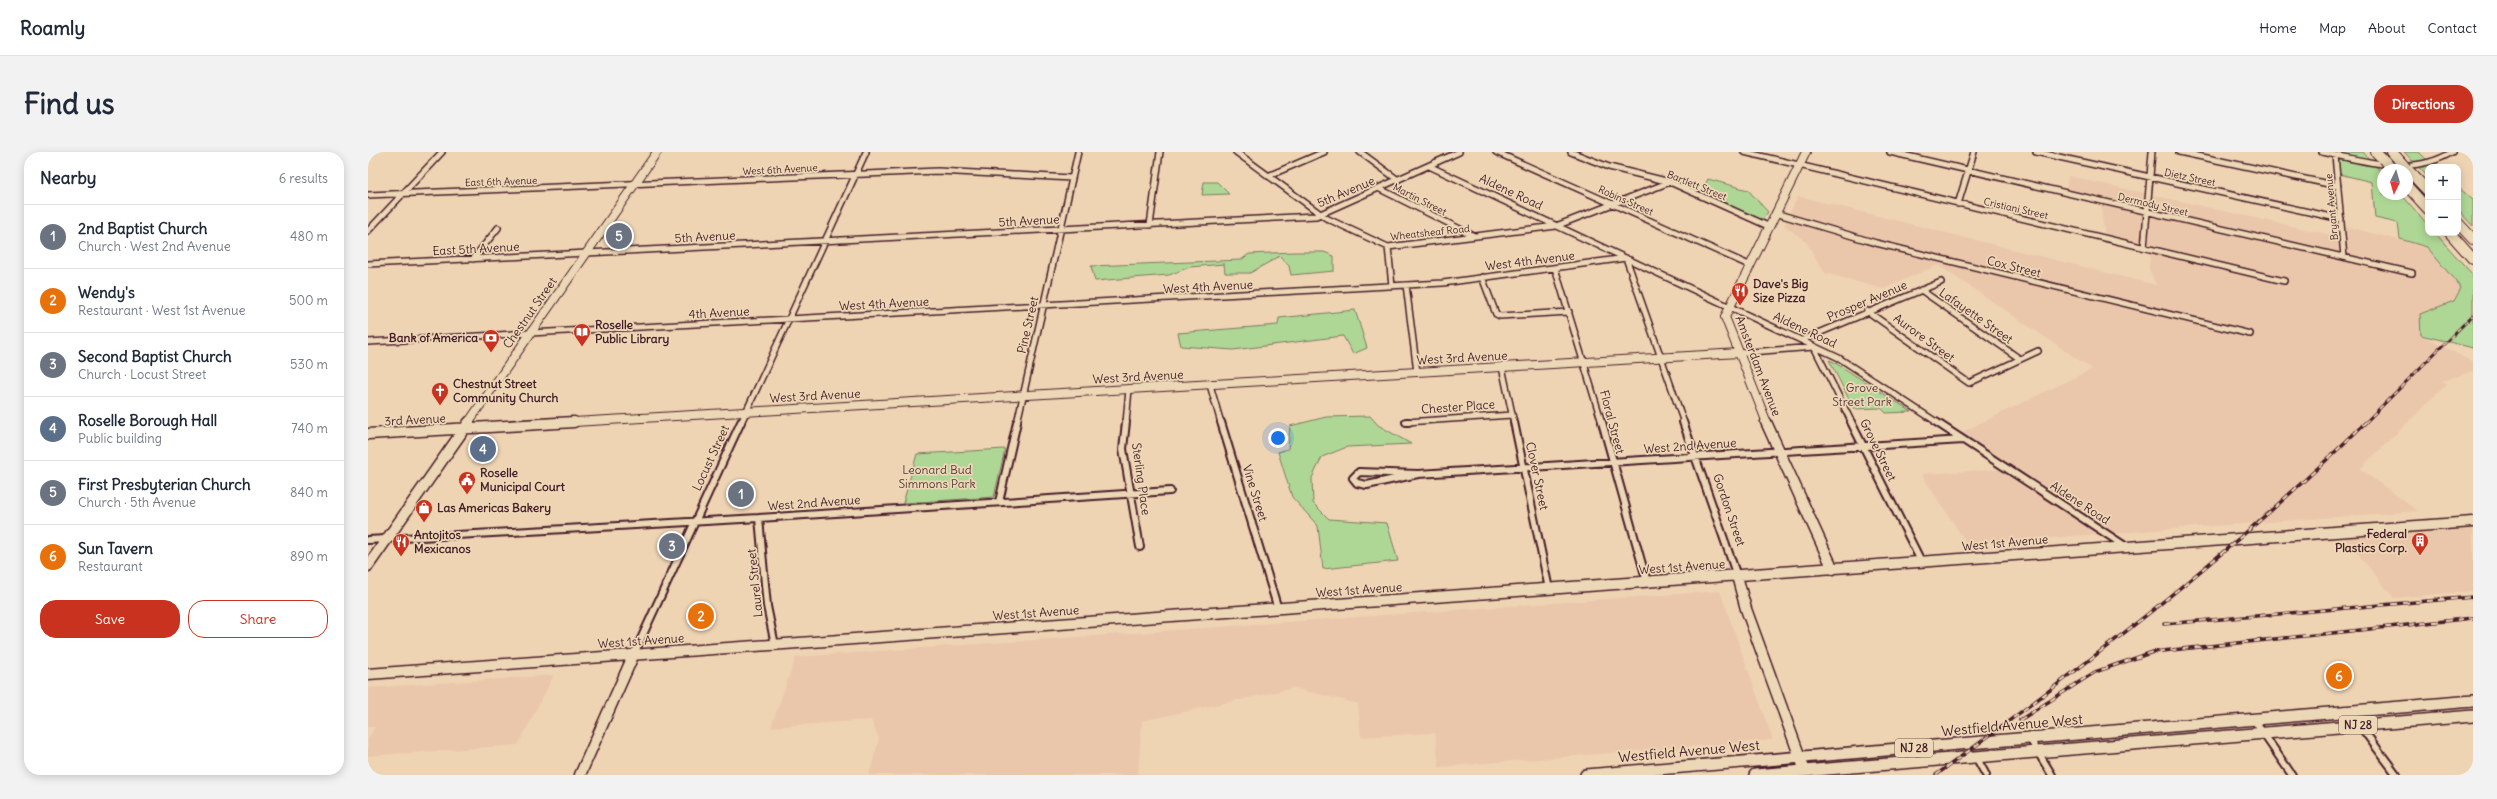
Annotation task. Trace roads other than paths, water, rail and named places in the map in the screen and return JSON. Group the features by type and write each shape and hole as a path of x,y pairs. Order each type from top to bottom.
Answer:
{"highway":[{"path":"2376,152 2387,164"},
{"path":"2392,152 2425,188"},
{"path":"2413,193 2425,206"},
{"path":"2461,226 2473,239"},
{"path":"2453,236 2470,256"}],"main road":[{"name":"Westfield Avenue West","path":"1586,775 1689,771 1799,758 2473,701"},
{"name":"NJ 28","path":"1755,775 1806,773 1976,757 2473,716"}],"street":[{"path":"368,231 442,152"},
{"name":"Chestnut Street","path":"368,566 656,152"},
{"name":"Locust Street","path":"580,775 634,654 866,152"},
{"name":"Pine Street","path":"999,502 1078,152"},
{"path":"1150,225 1160,152"},
{"name":"Wheatsheaf Road","path":"1236,152 1322,215 1388,247 1557,225 1670,182"},
{"path":"1268,176 1324,152"},
{"name":"Martin Street","path":"1360,152 1398,180"},
{"name":"5th Avenue","path":"586,254 1322,215 1459,152"},
{"name":"Robins Street","path":"1496,152 1749,265"},
{"name":"Bartlett Street","path":"1571,152 1610,167 1670,182 1768,226"},
{"name":"Cristiani Street","path":"1744,152 2284,281"},
{"name":"Amsterdam Avenue","path":"1806,152 1768,226 1725,317 1778,451 1833,569"},
{"name":"Dermody Street","path":"1890,152 2412,273"},
{"path":"1958,204 1974,152"},
{"name":"Dietz Street","path":"2036,152 2341,219"},
{"path":"2144,248 2152,152"},
{"path":"2178,152 2338,186"},
{"path":"2322,152 2370,162 2419,165 2440,161 2452,152"},
{"name":"Bryant Avenue","path":"2335,155 2344,257"},
{"name":"Aldene Road","path":"1429,166 1839,358 2125,546"},
{"name":"West 6th Avenue","path":"634,185 856,174 974,172 1071,178"},
{"name":"East 6th Avenue","path":"368,195 634,185"},
{"name":"Martin Street","path":"1380,189 1474,236"},
{"name":"Cox Street","path":"1775,213 1876,242 2228,331 2250,334"},
{"path":"473,259 498,228"},
{"path":"1388,247 1392,286"},
{"name":"East 5th Avenue","path":"368,264 586,254"},
{"name":"West 4th Avenue","path":"789,319 1406,285 1482,277 1626,258"},
{"name":"Gordon Street","path":"1626,258 1696,456 1759,645 1799,758 1806,773"},
{"name":"Floral Street","path":"1555,268 1585,363 1611,462 1647,582"},
{"path":"1482,277 1496,314 1500,316 1569,312"},
{"name":"Prosper Avenue","path":"1802,340 1867,311 1941,282"},
{"path":"1406,285 1417,372"},
{"name":"Lafayette Street","path":"1921,290 2020,359"},
{"name":"Aurore Street","path":"1867,311 1969,383 2020,359"},
{"name":"4th Avenue","path":"368,342 789,319"},
{"name":"West 3rd Avenue","path":"464,429 1739,354 1814,347"},
{"name":"Grove Street","path":"1814,347 1922,563"},
{"path":"2020,359 2038,351"},
{"name":"Clover Street","path":"1502,367 1550,589"},
{"name":"Vine Street","path":"1210,385 1278,609"},
{"name":"Sterling Place","path":"1128,390 1123,449 1140,547"},
{"name":"Chester Place","path":"1406,422 1512,415"},
{"name":"3rd Avenue","path":"368,434 464,429"},
{"name":"West 2nd Avenue","path":"1418,474 1366,485 1357,483 1354,478 1356,473 1360,472 1418,474 1963,440"},
{"name":"West 2nd Avenue","path":"368,540 759,518 1170,491"},
{"name":"Laurel Street","path":"759,518 767,606 775,645"},
{"name":"West 1st Avenue","path":"368,674 1922,563 2125,546 2473,522"},
{"path":"2349,711 2397,775"},
{"path":"2254,720 2292,775"},
{"path":"2030,739 2052,775"},
{"path":"1976,757 1986,775"}],"railway":[{"path":"2366,422 2473,315"},
{"path":"1936,775 2103,650 2211,562 2264,517 2366,422"},
{"path":"2164,624 2473,597"},
{"path":"2020,720 2095,672 2153,652 2473,618"}],"place":[{"name":"First Presbyterian Church","path":"619,236"},
{"name":"Dave's Big Size Pizza","path":"1740,306"},
{"name":"Roselle Public Library","path":"582,347"},
{"name":"Bank of America","path":"491,353"},
{"name":"Chestnut Street Community Church","path":"440,406"},
{"name":"Roselle Borough Hall","path":"483,449"},
{"name":"2nd Baptist Church","path":"741,494"},
{"name":"Roselle Municipal Court","path":"467,495"},
{"name":"Las Americas Bakery","path":"424,523"},
{"name":"Second Baptist Church","path":"672,546"},
{"name":"Federal Plastics Corp.","path":"2420,556"},
{"name":"Antojitos Mexicanos","path":"401,557"},
{"name":"Wendy's","path":"701,616"},
{"name":"Sun Tavern","path":"2339,676"}],"park label":[{"name":"Grove Street Park","path":"1862,395"},
{"name":"Leonard Bud Simmons Park","path":"937,477"}]}
